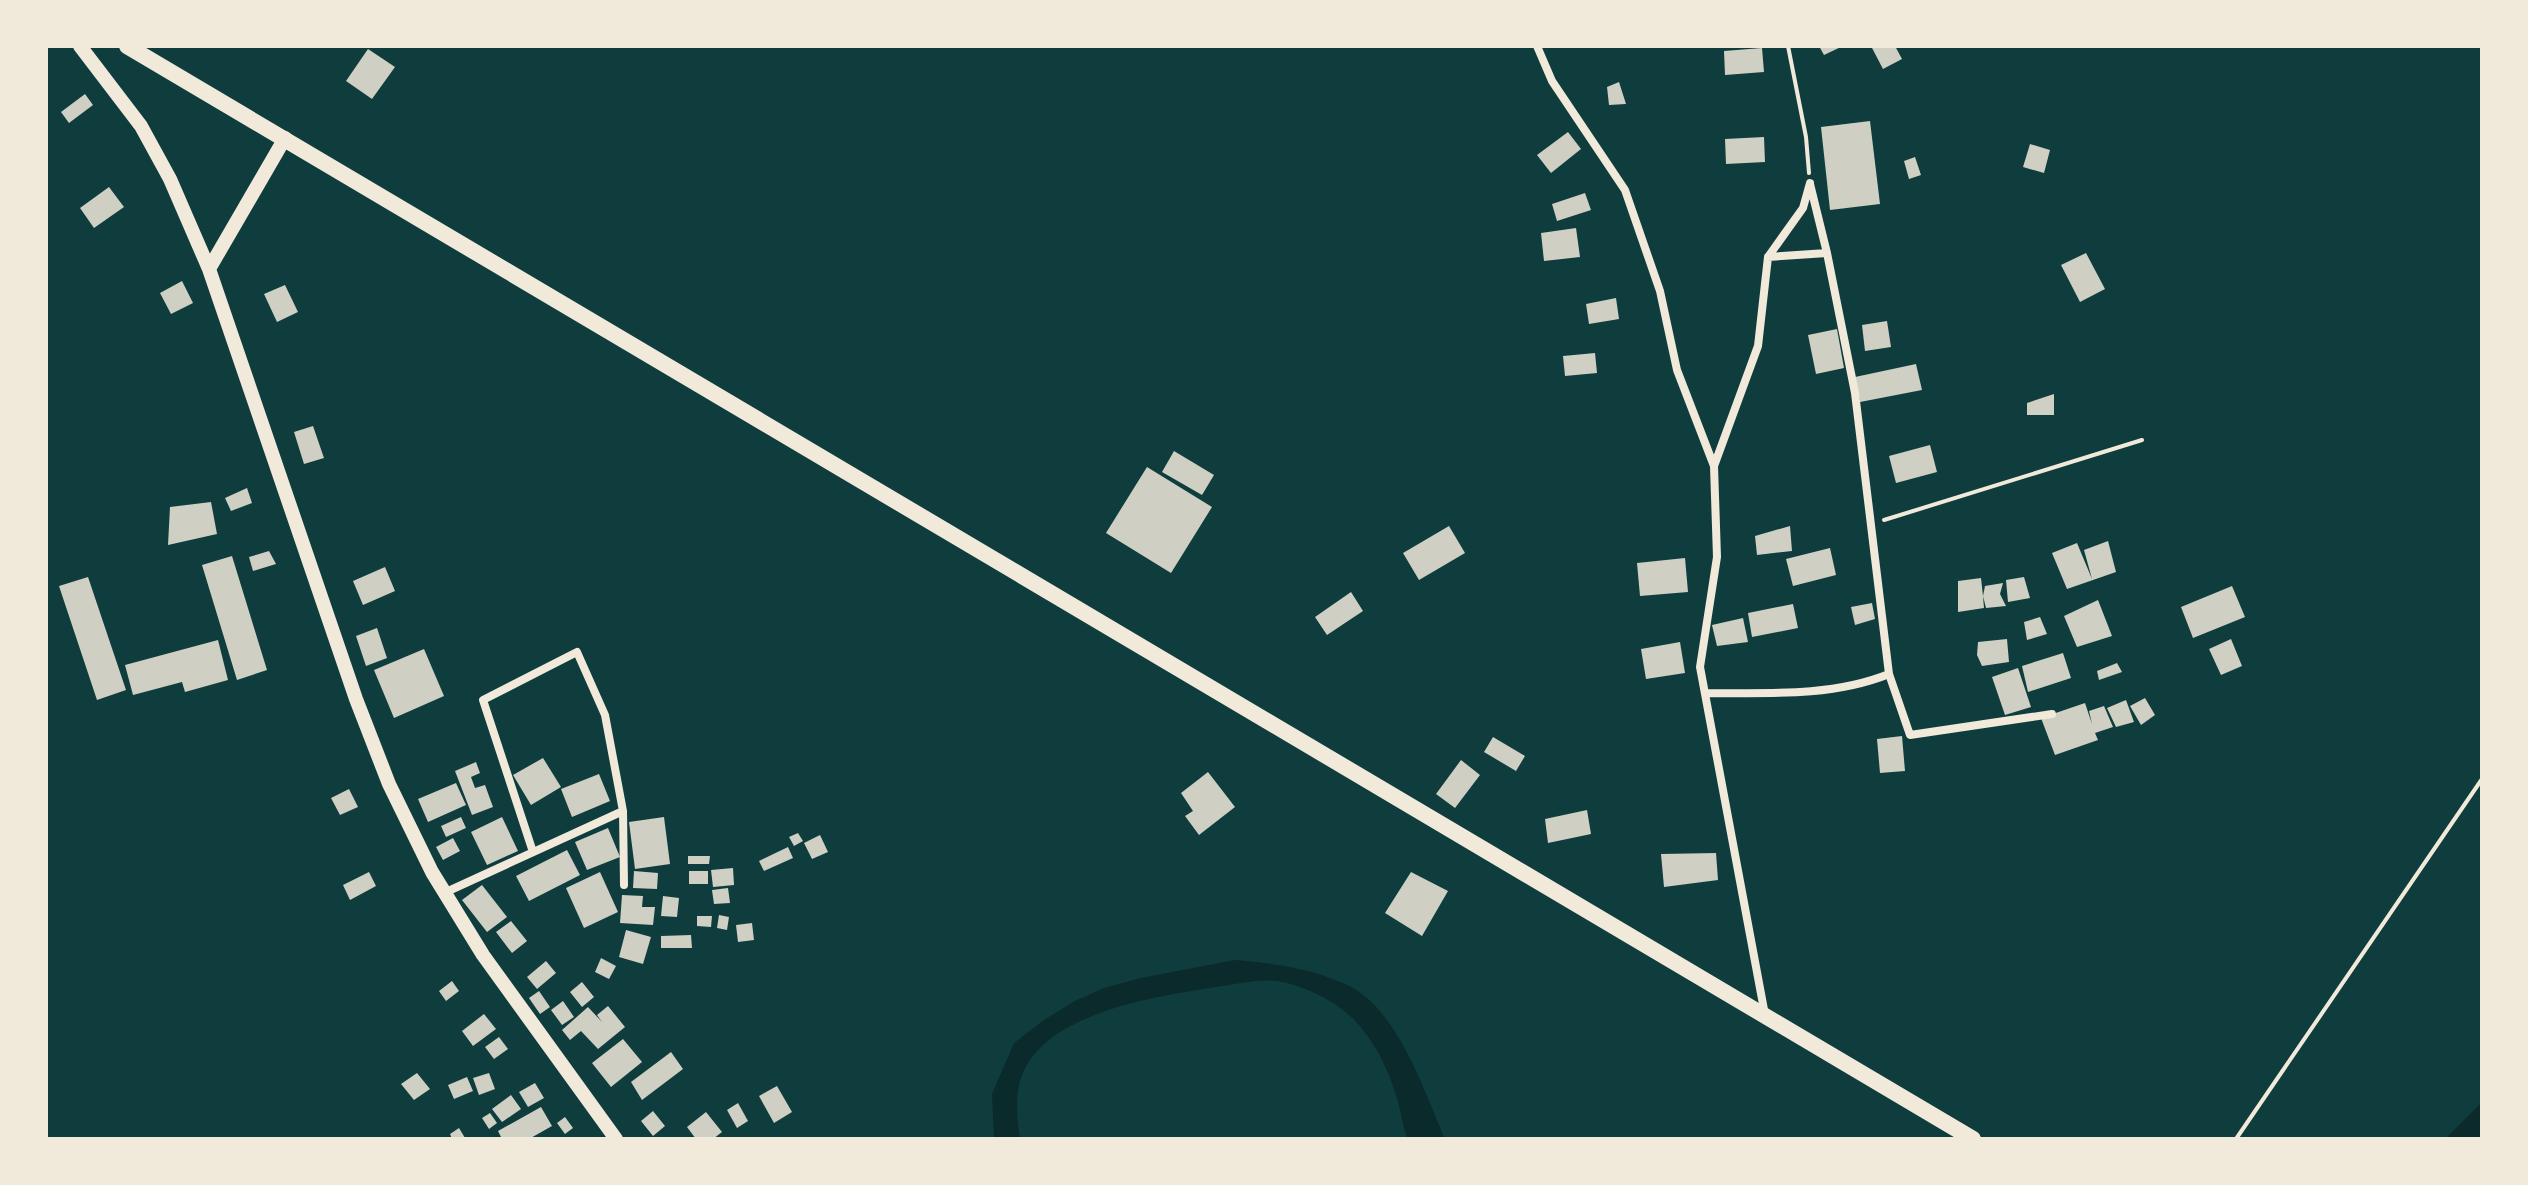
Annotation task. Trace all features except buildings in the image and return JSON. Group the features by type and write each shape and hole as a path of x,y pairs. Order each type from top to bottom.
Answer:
{"highway":[{"path":"127,46 1973,1139"}],"main road":[{"path":"80,46 141,126 170,179 209,269 356,699 389,784 444,893 483,955 616,1139"},
{"path":"209,269 285,138"}],"street":[{"path":"1537,46 1552,81 1625,190 1660,291 1677,370 1714,466 1717,557 1700,667 1765,1015"},
{"path":"1714,466 1758,346 1768,257 1803,208 1810,183"},
{"path":"1810,183 1855,393 1889,674 1910,735 2052,714"},
{"path":"1768,257 1827,253"},
{"path":"533,852 483,700 577,652 605,715 623,811 624,885"},
{"path":"1705,693 1801,692 1866,684 1889,674"},
{"path":"444,893 623,811"}],"path":[{"path":"1788,46 1806,137 1810,183"},
{"path":"1871,524 2142,440"},
{"path":"2236,1139 2482,779"}],"water":[{"path":"1235,960 1303,970 1343,983 1362,994 1379,1010 1406,1050 1445,1139 1408,1139 1382,1059 1368,1036 1350,1016 1310,991 1285,982 1269,981 1132,1003 1078,1022 1036,1052 1023,1073 1017,1097 1020,1139 994,1139 992,1094 1014,1043 1044,1020 1104,988"},
{"path":"2482,1102 2482,1139 2445,1139"}]}
